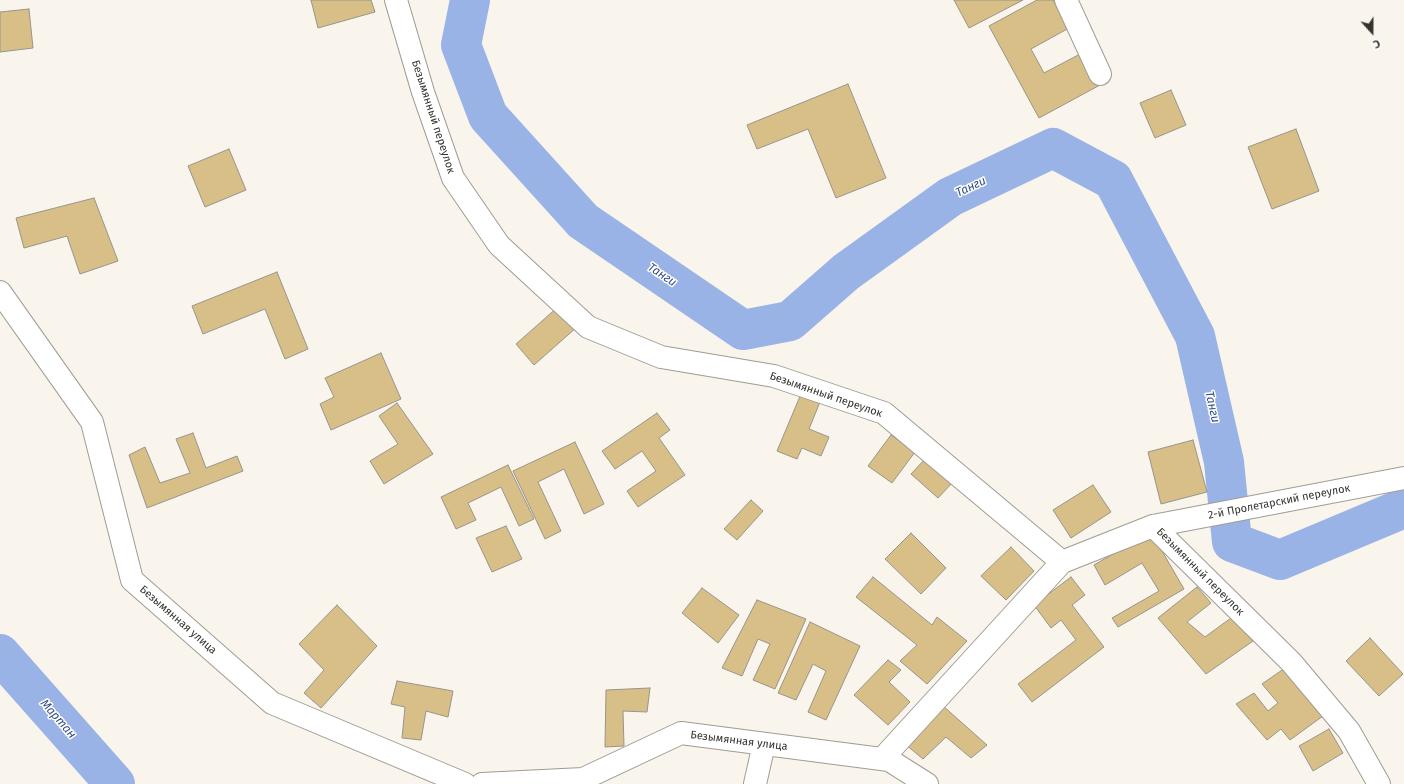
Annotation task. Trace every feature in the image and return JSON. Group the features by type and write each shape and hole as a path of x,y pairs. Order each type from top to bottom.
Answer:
{"street":[{"name":"Безымянный переулок","path":"396,0 423,92 453,178 498,245 588,327 662,356 774,376 884,413 1062,562 1154,526 1291,662 1349,731 1379,784"},
{"path":"1066,0 1100,74"},
{"name":"Безымянная улица","path":"0,292 92,422 132,580 272,703 465,784"},
{"name":"2-й Пролетарский переулок","path":"1154,526 1404,478"},
{"path":"882,759 1062,562"},
{"name":"Безымянная улица","path":"482,784 583,779 681,733 890,760 927,784"},
{"path":"756,784 764,744"}],"building":[{"path":"311,0 371,0 375,12 318,28"},
{"path":"954,0 1023,0 969,28"},
{"path":"1037,0 1053,0 1069,28 1031,49 1044,73 1082,53 1100,85 1039,118 989,26"},
{"path":"29,9 33,48 0,52 0,12"},
{"path":"848,84 886,178 836,198 808,129 757,149 747,125"},
{"path":"1171,90 1186,125 1155,138 1140,103"},
{"path":"1296,129 1319,191 1272,209 1248,147"},
{"path":"229,149 246,190 205,207 188,166"},
{"path":"94,198 118,261 80,274 67,236 24,248 16,218"},
{"path":"277,272 308,349 285,359 265,309 203,334 192,306"},
{"path":"559,306 577,327 534,365 516,344"},
{"path":"381,353 401,399 331,430 320,404 334,397 325,378"},
{"path":"801,394 820,402 809,429 829,437 821,456 802,448 797,459 777,451"},
{"path":"397,403 433,454 384,484 370,461 398,444 379,416"},
{"path":"657,413 670,430 659,438 685,475 638,507 627,491 656,471 642,451 615,469 602,451"},
{"path":"193,433 206,468 237,456 243,471 147,508 129,455 145,447 160,483 190,473 176,439"},
{"path":"891,435 915,452 892,483 868,466"},
{"path":"1193,440 1207,492 1161,504 1148,452"},
{"path":"575,442 604,504 584,514 564,469 538,482 561,531 545,539 513,471"},
{"path":"926,458 953,482 938,498 911,474"},
{"path":"508,465 534,519 519,526 501,487 468,503 476,520 456,529 441,497"},
{"path":"1093,485 1111,512 1071,538 1053,510"},
{"path":"751,500 763,511 737,540 724,529"},
{"path":"506,526 522,559 492,572 476,538"},
{"path":"1151,532 1184,589 1118,627 1112,618 1159,591 1142,563 1105,585 1094,565"},
{"path":"911,533 946,568 921,594 885,559"},
{"path":"1011,547 1034,571 1006,600 981,576"},
{"path":"873,577 932,625 937,617 967,641 927,684 900,661 917,645 856,597"},
{"path":"1071,577 1085,595 1072,605 1104,647 1032,702 1018,684 1076,640 1061,620 1051,628 1034,605"},
{"path":"1197,587 1211,603 1187,622 1205,637 1231,618 1253,641 1206,674 1158,618"},
{"path":"702,588 739,615 718,643 682,613"},
{"path":"757,600 806,619 775,689 753,680 770,644 758,639 742,676 722,668"},
{"path":"337,605 377,646 321,708 304,693 324,670 299,644"},
{"path":"810,622 860,646 826,720 808,712 826,671 813,664 796,700 778,693"},
{"path":"1370,638 1403,674 1379,696 1346,661"},
{"path":"888,660 901,670 889,682 910,702 888,725 854,695"},
{"path":"1285,668 1323,716 1290,740 1281,729 1267,740 1236,704 1254,693 1268,711 1278,703 1262,684"},
{"path":"397,681 453,691 448,717 426,711 421,740 402,738 405,707 391,704"},
{"path":"650,688 647,712 623,711 624,746 605,747 606,690"},
{"path":"942,705 987,745 971,758 946,737 923,759 905,744"},
{"path":"1329,729 1343,753 1313,771 1299,746"}],"waterway":[{"name":"Танги","path":"470,0 461,45 488,116 583,221 743,330 790,321 846,272 950,197 1053,148 1113,180 1195,336 1224,462 1232,542 1280,560 1404,508"},
{"name":"Мартан","path":"0,654 115,784"}]}
